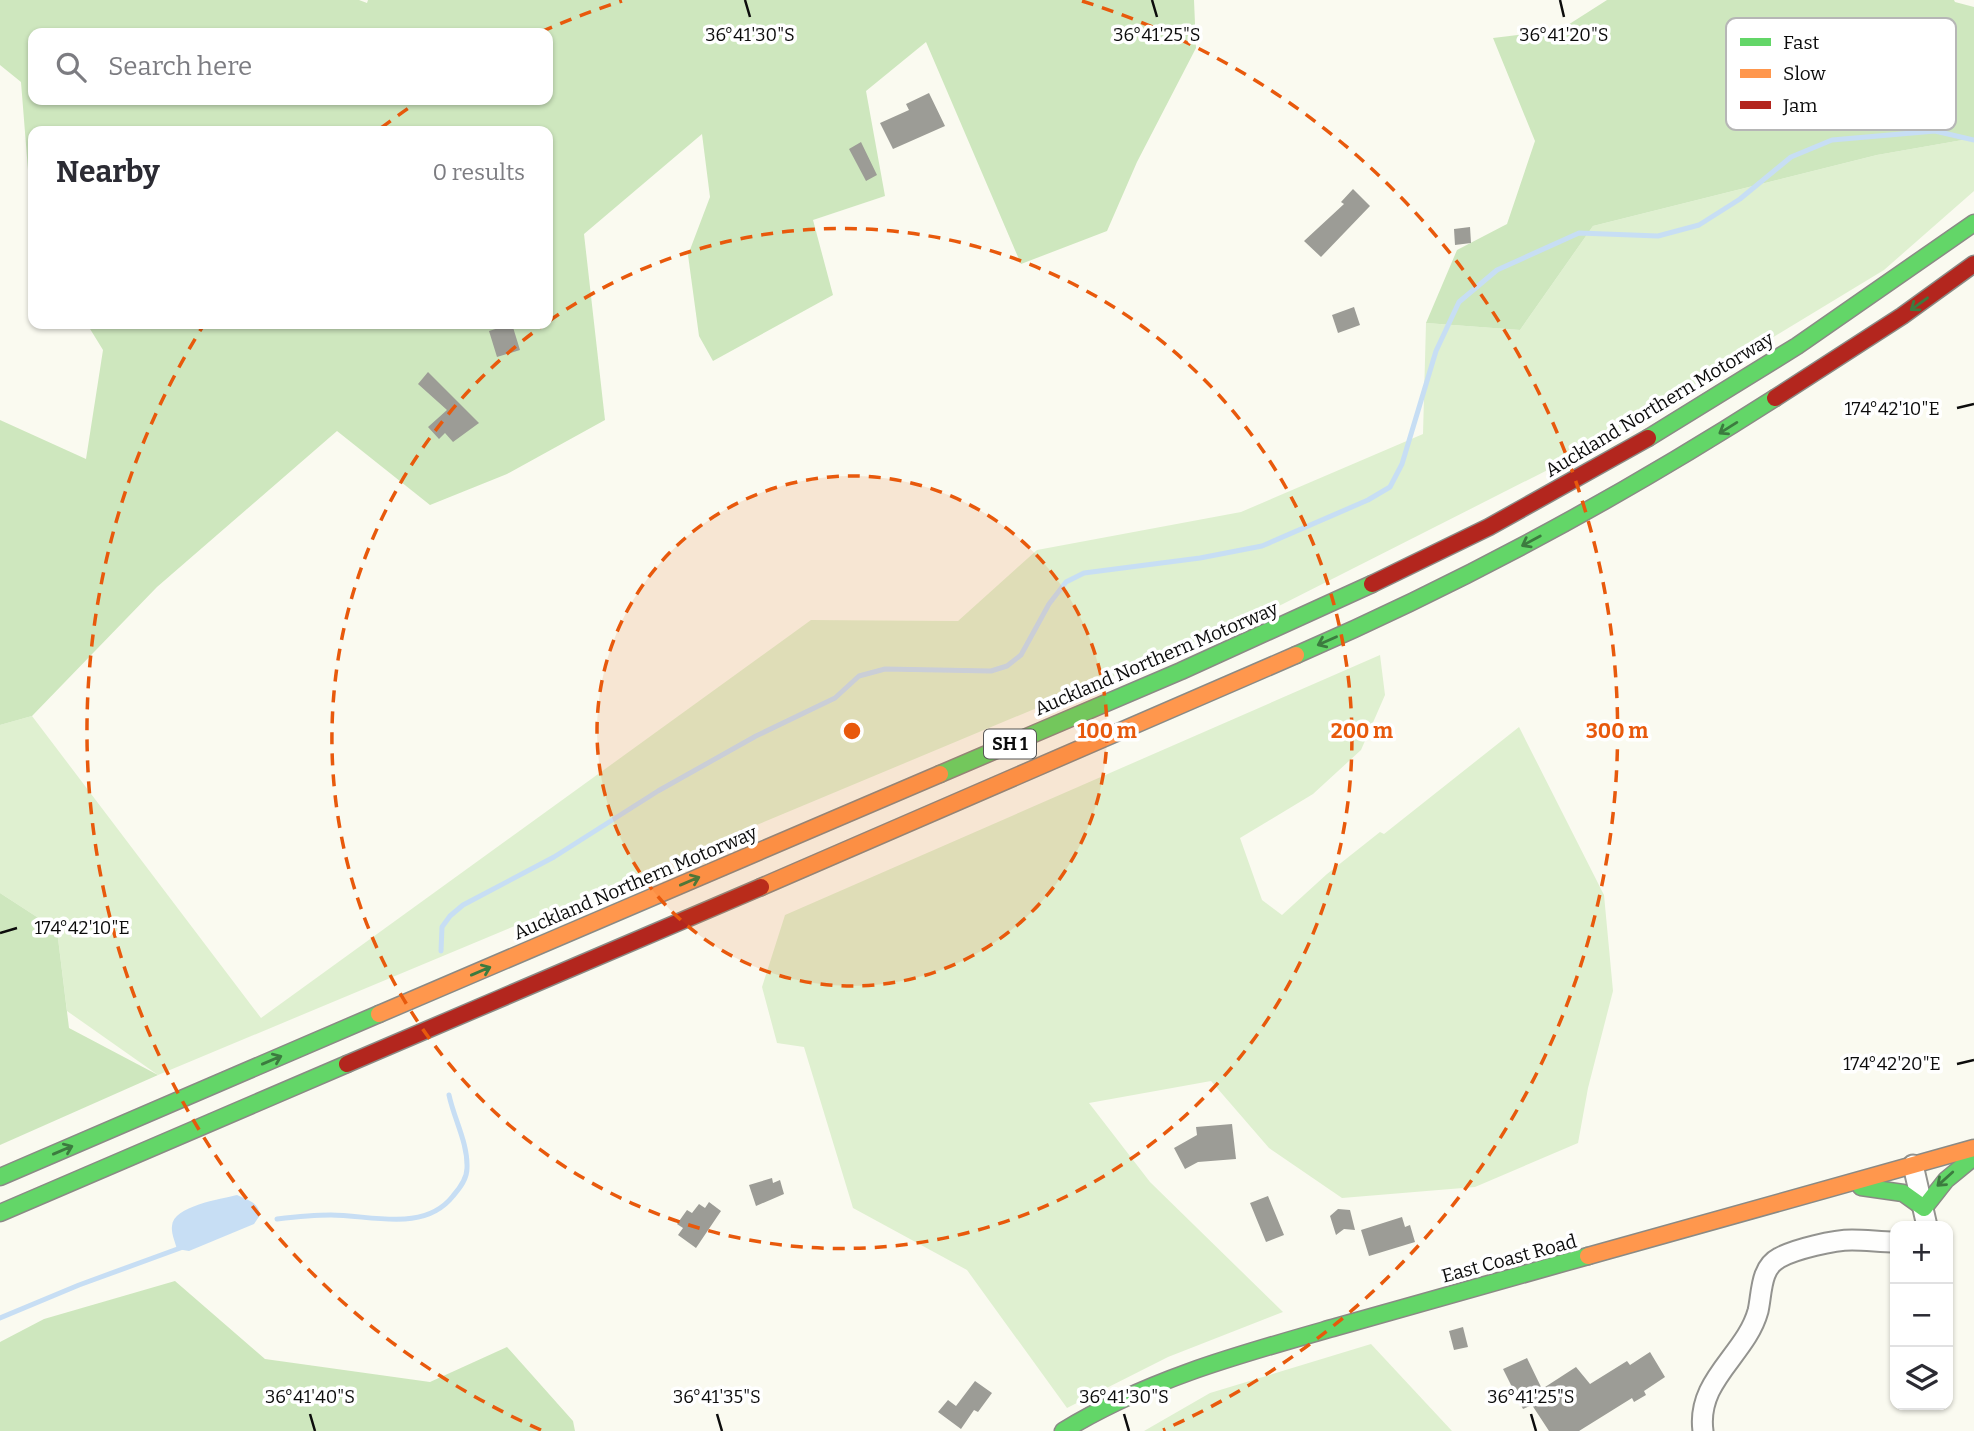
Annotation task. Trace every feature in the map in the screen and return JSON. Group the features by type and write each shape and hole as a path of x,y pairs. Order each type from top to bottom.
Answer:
{"main road":[{"name":"Auckland Northern Motorway","path":"0,1177 1181,671 1409,567 1490,527 1701,406 1788,352 1974,223"},
{"name":"SH 1","path":"0,1213 868,841 1425,596 1575,517 1719,434 1902,316 1974,264"},
{"name":"East Coast Road","path":"1063,1431 1117,1401 1175,1375 1223,1359 1974,1148"},
{"path":"1926,1217 1944,1180 1974,1157"},
{"path":"1841,1186 1903,1192 1914,1197 1926,1217"}],"street":[{"path":"1913,1166 1926,1217"},
{"path":"1703,1431 1703,1409 1707,1398 1719,1373 1756,1317 1764,1279 1770,1265 1789,1254 1845,1241 1890,1242"}],"green space":[{"path":"0,0 359,0 367,3 368,0 1194,0 1196,48 1137,162 1107,231 1021,264 926,42 866,91 885,196 813,220 833,295 713,361 699,336 688,255 710,197 702,134 584,234 605,420 507,474 430,505 337,431 157,587 32,716 0,725 0,420 86,459 103,350 90,329 553,329 553,126 28,126 28,170 21,82 0,65"},
{"path":"1607,0 1954,0 1974,7 1974,138 1877,155 1593,226 1520,330 1426,323 1457,250 1507,224 1535,141 1493,38 1560,30"},
{"path":"1974,138 1974,191 1884,270 1585,451 1269,611 158,1075 67,1011 57,930 0,893 0,725 32,716 261,1018 811,620 958,621 1037,550 1241,512 1423,434 1426,323 1520,330 1593,226 1877,155"},
{"path":"1380,655 1385,695 1361,750 1313,794 1240,838 1262,900 1282,915 1327,874 1380,832 1384,834 1519,727 1604,895 1613,991 1588,1088 1578,1143 1475,1187 1342,1198 1269,1148 1211,1081 1089,1103 1150,1182 1283,1312 1168,1357 1067,1408 967,1270 853,1208 804,1047 777,1043 762,987 785,915"},
{"path":"0,893 57,930 69,1028 158,1075 0,1145"},
{"path":"175,1281 265,1359 430,1382 507,1347 573,1421 575,1431 0,1431 0,1342 44,1319"},
{"path":"1371,1344 1452,1431 1144,1431 1210,1393"}],"water":[{"path":"237,1195 257,1207 260,1215 254,1224 189,1251 177,1249 172,1226 180,1213 199,1204"}],"building":[{"path":"929,93 945,126 893,149 880,123 909,110 906,104"},
{"path":"861,142 877,175 866,181 849,149"},
{"path":"1353,189 1370,206 1321,257 1304,241 1344,204 1341,202"},
{"path":"1470,227 1471,243 1455,245 1454,229"},
{"path":"1354,307 1360,325 1338,333 1332,315"},
{"path":"514,329 520,350 497,357 489,331"},
{"path":"428,372 479,423 453,442 445,433 439,439 428,427 447,410 418,384"},
{"path":"1232,1124 1236,1159 1198,1162 1185,1169 1174,1148 1197,1135 1196,1127"},
{"path":"772,1178 773,1183 780,1180 784,1194 756,1206 749,1185"},
{"path":"1268,1196 1284,1235 1266,1242 1250,1203"},
{"path":"709,1202 721,1211 696,1248 678,1235 683,1228 677,1224 687,1210 692,1213 699,1204 705,1208"},
{"path":"1338,1209 1350,1210 1355,1230 1344,1229 1336,1235 1330,1216"},
{"path":"1402,1217 1405,1227 1410,1225 1415,1242 1369,1256 1361,1230"},
{"path":"1463,1327 1468,1347 1454,1350 1449,1331"},
{"path":"1650,1352 1665,1377 1644,1391 1646,1395 1634,1402 1632,1398 1579,1431 1549,1431 1532,1405 1523,1409 1503,1369 1527,1358 1542,1389 1576,1367 1590,1384 1627,1361 1630,1365"},
{"path":"975,1381 992,1393 978,1412 974,1410 961,1429 938,1412 948,1400 956,1406"}],"waterway":[{"path":"441,951 442,927 463,905 554,857 658,791 756,736 835,698 859,676 885,669 991,671 1007,666 1021,655 1049,604 1066,582 1084,573 1200,558 1262,546 1368,500 1390,487 1402,464 1436,351 1459,302 1497,270 1579,233 1658,236 1699,225 1740,199 1791,157 1832,140 1935,131 1974,140"},
{"path":"277,1219 331,1215 380,1219 412,1218 427,1215 441,1207 461,1187 467,1168 463,1140 449,1095"},
{"path":"0,1318 79,1285 183,1247"}],"traffic: fast":[{"path":"1648,438 1797,346 1974,223"},
{"path":"1296,655 1419,598 1540,536 1659,469 1775,398"},
{"path":"940,774 1181,671 1372,584"},
{"path":"0,1177 379,1014"},
{"path":"0,1213 347,1064"},
{"path":"1861,1187 1903,1193 1924,1208 1946,1180 1974,1157"},
{"path":"1063,1431 1162,1382 1230,1358 1588,1256"}],"traffic: slow":[{"path":"761,887 1296,655"},
{"path":"379,1014 940,774"},
{"path":"1588,1256 1974,1148"}],"traffic: jam":[{"path":"1775,398 1902,316 1974,264"},
{"path":"1372,584 1489,527 1648,438"},
{"path":"347,1064 761,887"}]}
